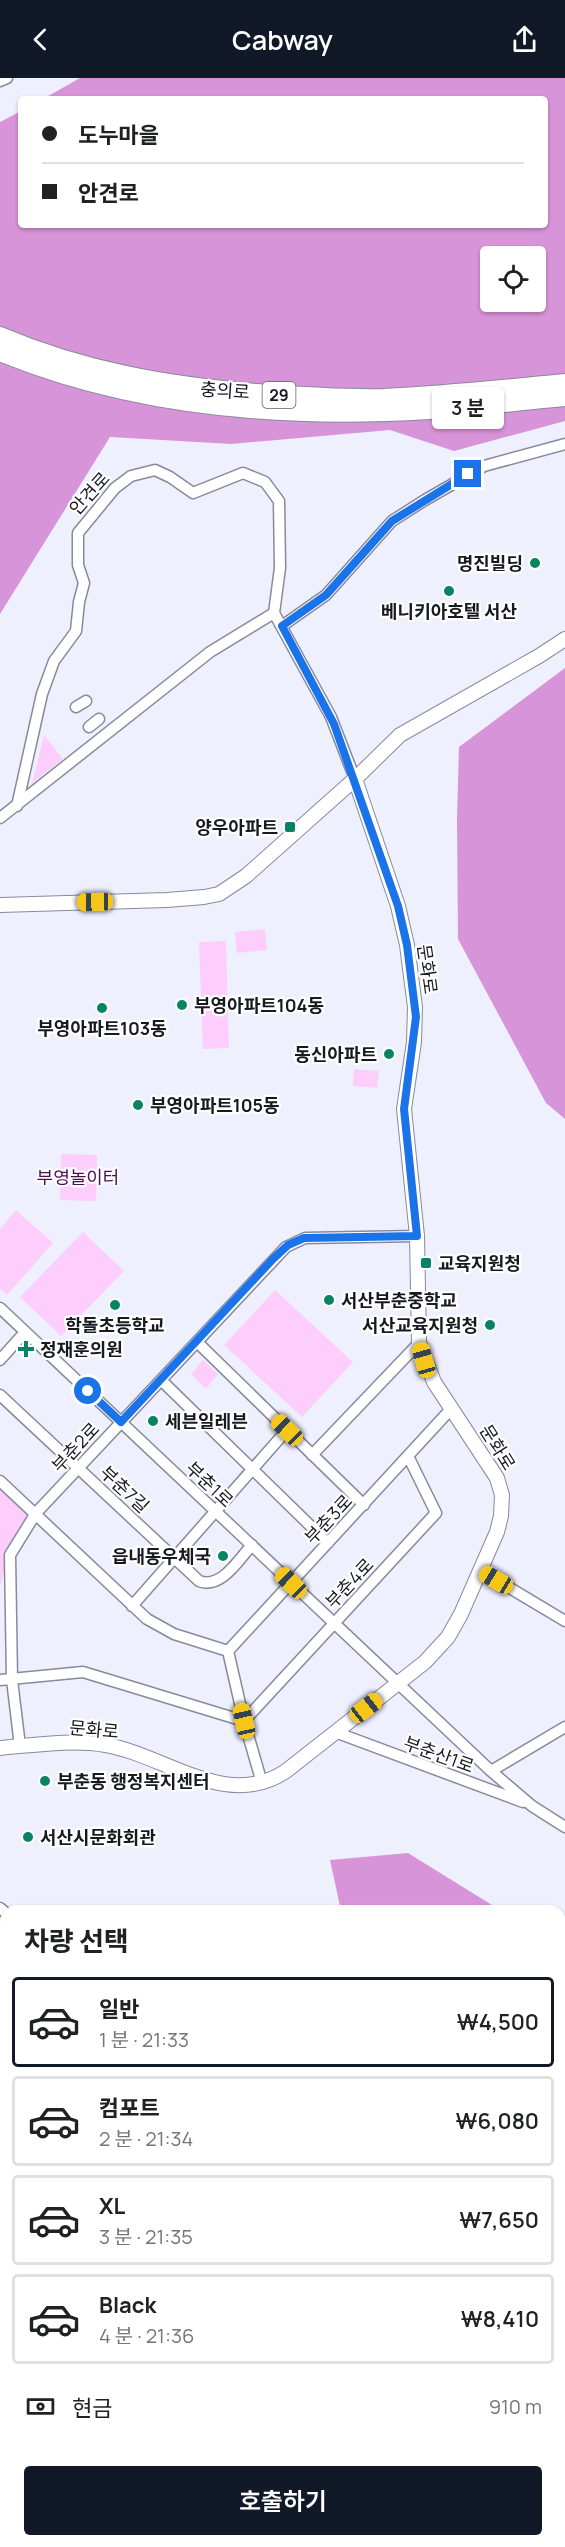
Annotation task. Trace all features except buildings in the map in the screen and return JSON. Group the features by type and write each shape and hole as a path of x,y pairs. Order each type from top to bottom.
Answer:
{"highway":[{"name":"충의로","path":"0,336 47,355 84,365 152,381 212,390 381,398 565,383"},
{"name":"충의로","path":"0,352 52,372 102,386 180,400 244,407 378,412 439,409 565,397"}],"street":[{"path":"0,81 7,78"},
{"path":"282,626 326,595 392,521 484,466 565,444"},
{"name":"안견로","path":"17,806 42,694 54,661 76,631 79,602 84,583 78,565 78,533 115,488 131,476 155,470 193,493 243,473 265,482 279,501 280,568 274,613"},
{"path":"0,818 210,652 274,613 334,724 355,779"},
{"path":"0,905 167,900 212,896 226,890 246,876 355,779 400,735 565,639"},
{"path":"89,727 99,719"},
{"name":"문화로","path":"0,1748 100,1744 126,1749 215,1783 238,1786 262,1784 286,1771 425,1662 448,1637 461,1614 501,1516 501,1486 434,1382 419,1343 417,1236 404,1109 415,1030 412,981 398,906 355,779"},
{"name":"부춘2로","path":"20,1746 12,1680 10,1555 36,1513 273,1259 294,1242 304,1238 417,1236"},
{"name":"부춘1로","path":"0,1308 398,1683"},
{"path":"0,1360 25,1332"},
{"path":"197,1342 364,1505"},
{"path":"312,1455 419,1343"},
{"path":"161,1380 328,1542"},
{"name":"부춘7길","path":"0,1395 199,1581 212,1583 220,1579 252,1545"},
{"name":"부춘3로","path":"228,1651 451,1409"},
{"path":"132,1606 287,1430"},
{"name":"부춘4로","path":"244,1721 436,1512 408,1456"},
{"path":"0,1481 132,1606 164,1630 228,1651 244,1721 262,1784"},
{"path":"480,1570 565,1621"},
{"path":"0,1680 83,1672 244,1721"},
{"name":"부춘산1로","path":"398,1683 491,1771 532,1806 565,1827"},
{"name":"부춘산1로","path":"491,1771 565,1726"},
{"name":"부춘산1로","path":"335,1732 532,1806"}],"green space":[{"path":"44,735 63,759 32,783"},
{"path":"265,929 267,950 237,953 235,932"},
{"path":"226,941 229,1048 203,1049 199,942"},
{"path":"354,1069 379,1071 377,1088 353,1086"},
{"name":"부영놀이터","path":"61,1154 97,1155 96,1201 60,1200"},
{"path":"16,1210 53,1243 7,1295 0,1289 0,1229"},
{"path":"83,1232 124,1271 61,1336 20,1297"},
{"path":"275,1290 353,1362 302,1417 224,1345"},
{"path":"203,1360 218,1374 206,1389 191,1374"},
{"path":"0,1489 31,1517 9,1550 0,1587"}],"shaded area":[{"path":"80,78 565,78 565,421 454,451 390,430 231,444 110,437 0,614 0,122 18,113 18,228 548,228 548,96 48,96"},
{"path":"565,668 565,1119 546,1103 458,939 457,818 459,747"},
{"path":"408,1853 492,1905 340,1905 330,1860"}],"place":[{"name":"명진빌딩","path":"535,563"},
{"name":"베니키아호텔 서산","path":"449,591"},
{"name":"양우아파트","path":"290,827"},
{"name":"부영아파트104동","path":"182,1005"},
{"name":"부영아파트103동","path":"102,1008"},
{"name":"동신아파트","path":"389,1054"},
{"name":"부영아파트105동","path":"138,1105"},
{"name":"교육지원청","path":"426,1263"},
{"name":"서산부춘중학교","path":"329,1300"},
{"name":"학돌초등학교","path":"115,1305"},
{"name":"서산교육지원청","path":"490,1325"},
{"name":"정재훈의원","path":"26,1349"},
{"name":"세븐일레븐","path":"153,1421"},
{"name":"읍내동우체국","path":"223,1556"},
{"name":"부춘동 행정복지센터","path":"45,1781"},
{"name":"서산시문화회관","path":"28,1837"}],"route":[{"path":"88,1391 121,1422 273,1259 294,1242 304,1238 417,1236 404,1109 416,1017 407,945 398,906 334,724 282,626 308,610 326,595 392,521 468,474"}]}
